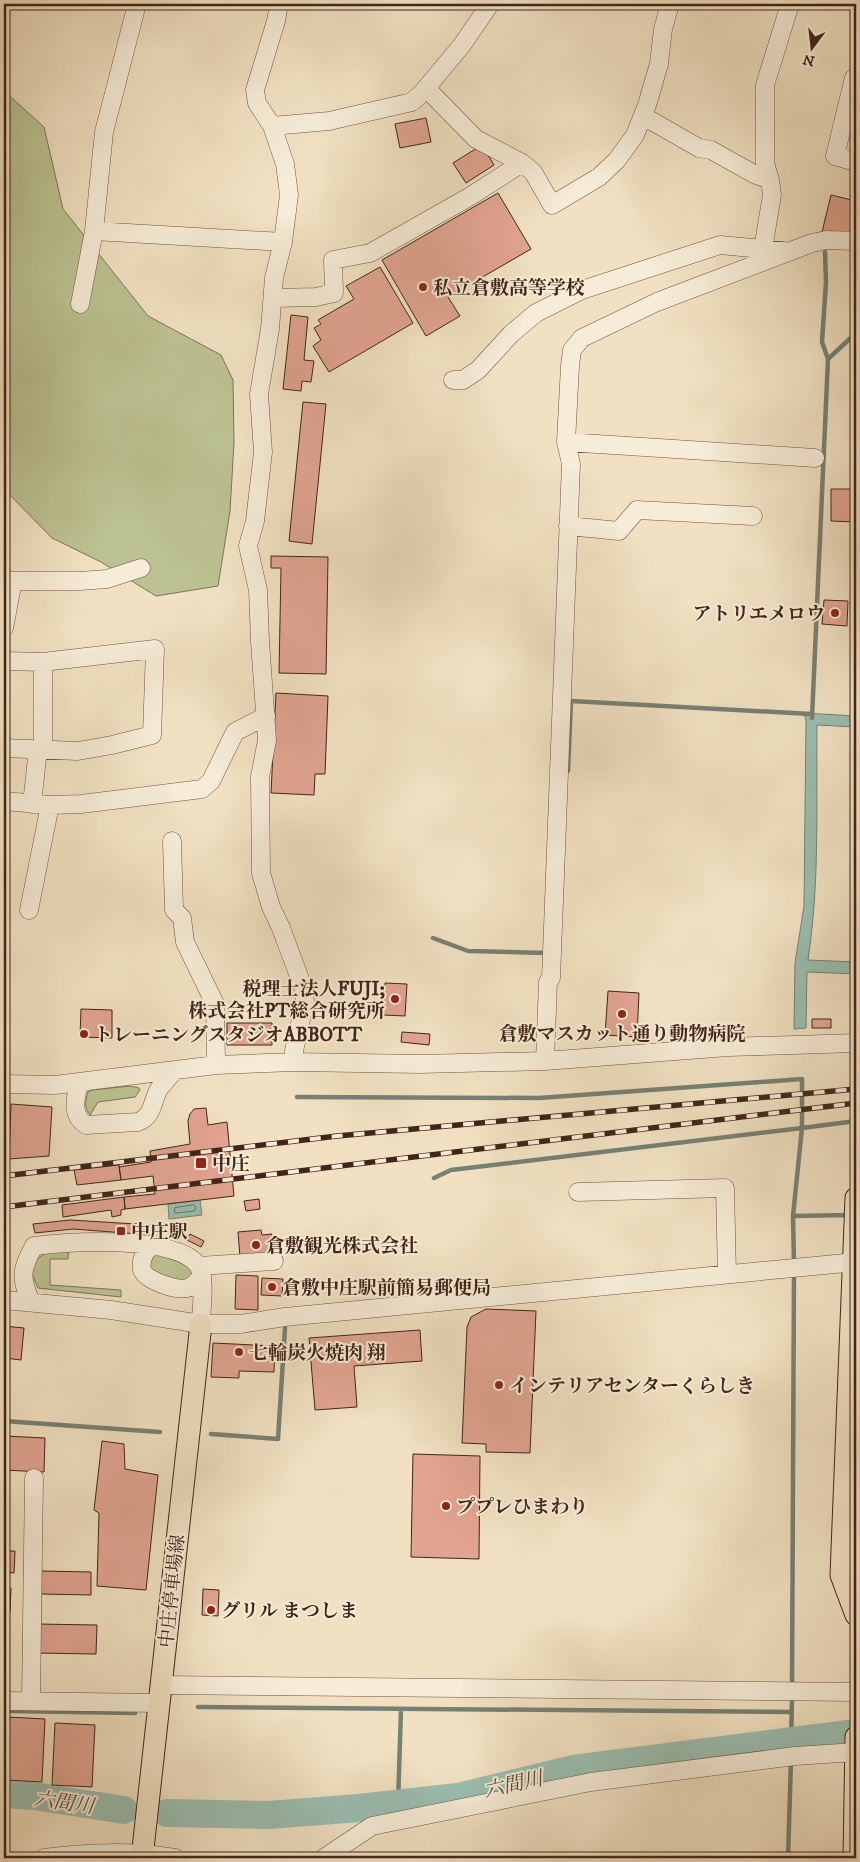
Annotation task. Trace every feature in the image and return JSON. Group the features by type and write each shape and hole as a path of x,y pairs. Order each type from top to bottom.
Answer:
{"main road":[{"path":"856,1198 855,1262 841,1575 856,1615"},
{"name":"中庄停車場線","path":"142,1856 201,1324"},
{"path":"854,1858 856,1737"}],"street":[{"path":"80,304 94,231 104,132 137,4"},
{"path":"279,4 276,21 255,90 257,103 272,126 284,164 289,195 283,242 274,278 274,298 270,330 259,394 263,452 255,521 248,546 258,590 267,740 260,777 261,873 271,907 281,928 303,988 305,1001 294,1051 295,1062"},
{"path":"272,126 328,121 412,102 462,45 490,4"},
{"path":"426,88 476,139 522,163 533,172 552,205 599,177 617,160 635,135 660,64 663,29 670,4"},
{"path":"762,249 772,195 765,163 765,85 790,4"},
{"path":"856,77 854,78 835,156 856,162"},
{"path":"643,116 700,148 711,150 754,174 770,180"},
{"path":"274,298 334,293 333,260 370,254 469,197 522,163"},
{"path":"94,231 283,242"},
{"path":"545,1061 548,982 551,978 571,464 566,442 572,350 582,338 657,302 787,252 826,240 856,241"},
{"path":"453,380 463,380 478,370 510,334 536,313 582,290 720,245 787,252"},
{"path":"566,442 815,458"},
{"path":"568,526 619,531 637,510 753,516"},
{"path":"4,628 8,580 80,581 107,579 141,568"},
{"path":"4,661 43,662 156,649 152,735 78,751 4,748"},
{"path":"32,804 41,749 43,662"},
{"path":"4,801 50,805 82,804 202,788 211,781 235,732 266,716"},
{"path":"29,910 50,805"},
{"path":"172,841 174,910 182,918 185,942 215,1004 216,1065"},
{"path":"4,1084 55,1085 216,1065 295,1062 420,1064 545,1061 728,1047 856,1043"},
{"path":"79,1082 75,1107 76,1115 80,1121 86,1125 138,1122 145,1120 150,1114 158,1091 175,1070"},
{"path":"136,1075 146,1082 156,1096"},
{"path":"578,1192 725,1188 728,1274"},
{"path":"30,1302 23,1284 25,1262 34,1246 69,1242 158,1245 179,1252 196,1262 200,1271 201,1324"},
{"path":"158,1245 149,1248 144,1253 141,1266 144,1274 153,1280 172,1287 187,1288 194,1285 200,1271"},
{"path":"200,1271 274,1261"},
{"path":"4,1300 111,1310 201,1324 240,1324 285,1317 855,1262"},
{"path":"30,1700 34,1478"},
{"path":"4,1701 160,1694 856,1692"},
{"path":"324,1858 372,1826 591,1782 789,1756 856,1752"},
{"path":"44,1858 84,1853 175,1858"}],"green space":[{"path":"4,91 44,127 63,209 148,316 221,355 233,380 234,443 230,511 218,586 156,596 101,562 52,538 4,489"},
{"path":"130,1086 140,1090 135,1097 98,1102 90,1115 86,1104 88,1092"},
{"path":"69,1245 68,1259 50,1259 50,1285 121,1290 121,1297 38,1288 32,1274 36,1261 45,1254"},
{"path":"156,1252 191,1266 194,1272 191,1280 180,1281 151,1271 149,1261"}],"water":[{"path":"804,713 856,716 856,727 817,725 816,872 808,960 856,962 856,974 807,972 806,1028 794,1029 795,963 804,906 806,721"},
{"path":"200,1200 202,1215 169,1219 168,1204"}],"building":[{"path":"426,118 431,142 400,148 395,124"},
{"path":"482,145 494,165 466,183 453,163"},
{"path":"498,193 531,249 448,297 460,316 426,336 382,260"},
{"path":"831,195 856,201 856,233 822,232"},
{"path":"380,267 413,323 329,372 313,346 321,340 314,328 321,324 318,320 354,299 346,286"},
{"path":"291,315 308,317 304,360 314,361 311,382 302,381 301,391 283,389"},
{"path":"303,402 326,404 312,544 289,541"},
{"path":"831,489 856,489 856,522 831,521"},
{"path":"271,556 328,557 326,674 279,673 281,568 271,568"},
{"name":"アトリエメロウ","path":"824,600 848,601 847,626 822,624"},
{"path":"276,693 328,696 325,774 315,774 314,795 271,793"},
{"name":"税理士法人FUJI; 株式会社PT総合研究所","path":"385,983 407,984 405,1016 383,1015"},
{"name":"倉敷マスカット通り動物病院","path":"608,991 639,993 637,1037 605,1035"},
{"path":"81,1009 112,1010 112,1038 80,1037"},
{"path":"812,1019 831,1019 831,1028 812,1028"},
{"path":"227,1023 272,1023 272,1045 227,1045"},
{"path":"402,1032 430,1034 429,1045 401,1042"},
{"path":"11,1104 52,1107 49,1156 9,1159"},
{"name":"中庄","path":"206,1108 208,1125 227,1122 234,1196 125,1209 124,1197 155,1194 153,1176 121,1180 119,1167 151,1162 150,1151 190,1144 188,1121 190,1114 194,1109"},
{"path":"119,1165 121,1180 77,1185 74,1170"},
{"path":"124,1197 125,1209 121,1210 121,1215 112,1217 111,1210 63,1217 62,1205"},
{"path":"259,1199 260,1209 246,1211 244,1201"},
{"path":"70,1220 153,1225 152,1235 73,1229 35,1233 33,1224"},
{"name":"倉敷観光株式会社","path":"261,1230 262,1235 272,1234 274,1254 240,1257 238,1232"},
{"path":"190,1234 204,1241 201,1247 187,1240"},
{"path":"236,1275 258,1276 258,1310 235,1309"},
{"name":"倉敷中庄駅前簡易郵便局","path":"262,1278 283,1279 282,1296 261,1295"},
{"name":"インテリアセンターくらしき","path":"486,1309 536,1311 530,1453 486,1452 486,1444 462,1443 467,1327 471,1317"},
{"path":"4,1326 24,1328 21,1360 4,1358"},
{"path":"420,1330 422,1361 354,1366 357,1407 315,1410 309,1338"},
{"path":"213,1343 275,1346 274,1372 239,1371 239,1378 211,1377"},
{"path":"4,1436 45,1438 44,1472 4,1470"},
{"path":"102,1441 124,1444 125,1469 158,1475 146,1590 97,1586 99,1513 94,1510"},
{"name":"ププレひまわり","path":"413,1454 480,1456 479,1559 411,1557"},
{"path":"4,1551 15,1551 14,1573 4,1572"},
{"path":"41,1571 91,1572 91,1595 41,1594"},
{"path":"4,1588 11,1588 10,1613 4,1613"},
{"path":"203,1589 219,1590 218,1616 202,1615"},
{"path":"37,1624 97,1625 96,1654 36,1653"},
{"path":"8,1717 45,1719 42,1782 5,1780"},
{"path":"55,1723 95,1725 92,1787 52,1785"}],"waterway":[{"path":"825,252 826,282 822,342 828,359"},
{"path":"812,718 828,359 856,333"},
{"path":"568,771 571,701 811,714"},
{"path":"433,938 468,951 547,953"},
{"path":"297,1097 539,1098 802,1079 802,1128 451,1170 434,1178"},
{"path":"794,1264 793,1216 802,1128 856,1121"},
{"path":"793,1216 850,1215"},
{"path":"792,1687 794,1272"},
{"path":"211,1434 278,1439 285,1328"},
{"path":"4,1421 160,1432"},
{"path":"791,1752 792,1695"},
{"path":"198,1707 792,1712"},
{"path":"398,1804 401,1709"},
{"path":"11,1711 135,1713"},
{"name":"六間川","path":"167,1813 268,1815 359,1808 458,1797 573,1769 856,1733"},
{"path":"788,1858 791,1760"},
{"name":"六間川","path":"4,1794 34,1796 124,1810"}],"railway":[{"path":"4,1176 337,1136 856,1089"},
{"path":"4,1207 856,1103"}],"place":[{"name":"私立倉敷高等学校","path":"423,287"},
{"name":"アトリエメロウ","path":"835,613"},
{"name":"税理士法人FUJI; 株式会社PT総合研究所","path":"395,999"},
{"name":"倉敷マスカット通り動物病院","path":"622,1014"},
{"name":"トレーニングスタジオABBOTT","path":"84,1034"},
{"name":"中庄","path":"201,1163"},
{"name":"中庄駅","path":"121,1231"},
{"name":"倉敷観光株式会社","path":"256,1245"},
{"name":"倉敷中庄駅前簡易郵便局","path":"272,1287"},
{"name":"七輪炭火焼肉 翔","path":"239,1352"},
{"name":"インテリアセンターくらしき","path":"499,1385"},
{"name":"ププレひまわり","path":"446,1506"},
{"name":"グリル まつしま","path":"211,1610"}]}
